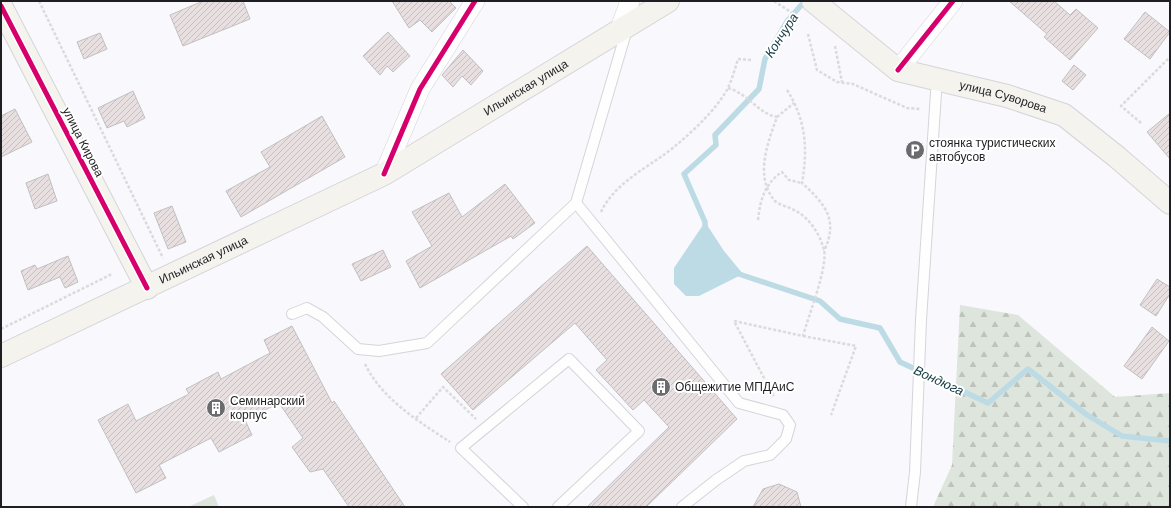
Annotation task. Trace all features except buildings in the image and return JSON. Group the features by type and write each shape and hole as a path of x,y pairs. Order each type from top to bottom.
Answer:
{"main road":[{"name":"Ильинская улица","path":"1,356 147,288 384,174 668,1"},
{"name":"улица Кирова","path":"1,6 147,288"},
{"name":"улица Суворова","path":"819,7 898,70 937,78 1007,96 1064,115 1118,157 1170,203"}],"street":[{"path":"384,174 420,89 475,1"},
{"path":"624,28 630,1"},
{"path":"898,70 953,1"}],"lane":[{"path":"292,314 307,308 323,318 358,349 379,351 427,343 576,203 624,28"},
{"path":"911,507 918,425 921,320 937,78"},
{"path":"576,203 738,403 783,415 790,426 786,439 770,456 744,461 716,480 682,507"},
{"path":"523,507 460,448 569,359 639,431 558,507"}],"path":[{"path":"39,1 164,261"},
{"path":"774,1 804,21"},
{"path":"808,34 817,70 837,82 853,84 907,108 935,111"},
{"path":"830,42 836,46 842,82"},
{"path":"1141,123 1122,106 1170,57"},
{"path":"594,225 604,205 627,179 665,154 695,130 728,88 738,59 751,60"},
{"path":"728,88 743,95 766,114 777,117"},
{"path":"787,90 794,103 804,130 806,161 802,183"},
{"path":"794,103 777,117 766,147 764,174 767,186 776,201 798,212 811,222 824,251"},
{"path":"758,220 760,204 767,186 773,178 782,172 789,180 802,183 818,198 830,217 830,238 824,251 819,284 803,336"},
{"path":"1,329 112,274"},
{"path":"783,415 734,321 856,346 831,415"},
{"path":"358,349 372,378 397,404 460,448"},
{"path":"416,418 442,387 485,428"}],"green space":[{"path":"960,305 1018,315 1115,397 1170,393 1170,507 933,507 952,465"},
{"path":"214,495 219,507 188,507"}],"water":[{"path":"705,222 724,251 743,274 699,296 686,296 674,284 674,268"}],"waterway":[{"name":"Кончура","path":"705,229 705,222 684,174 716,145 715,135 759,89 765,59 788,20 805,1"},
{"name":"Вондюга","path":"736,273 820,301 840,319 880,328 900,362 988,403 1028,369 1087,415 1122,436 1170,441"}],"cycle path":[{"path":"384,174 420,89 475,1"},
{"path":"898,70 953,1"},
{"path":"1,6 147,288"}],"place":[{"name":"стоянка туристических автобусов","path":"915,150"},
{"name":"Общежитие МПДАиС","path":"661,387"},
{"name":"Семинарский корпус","path":"216,408"}]}
